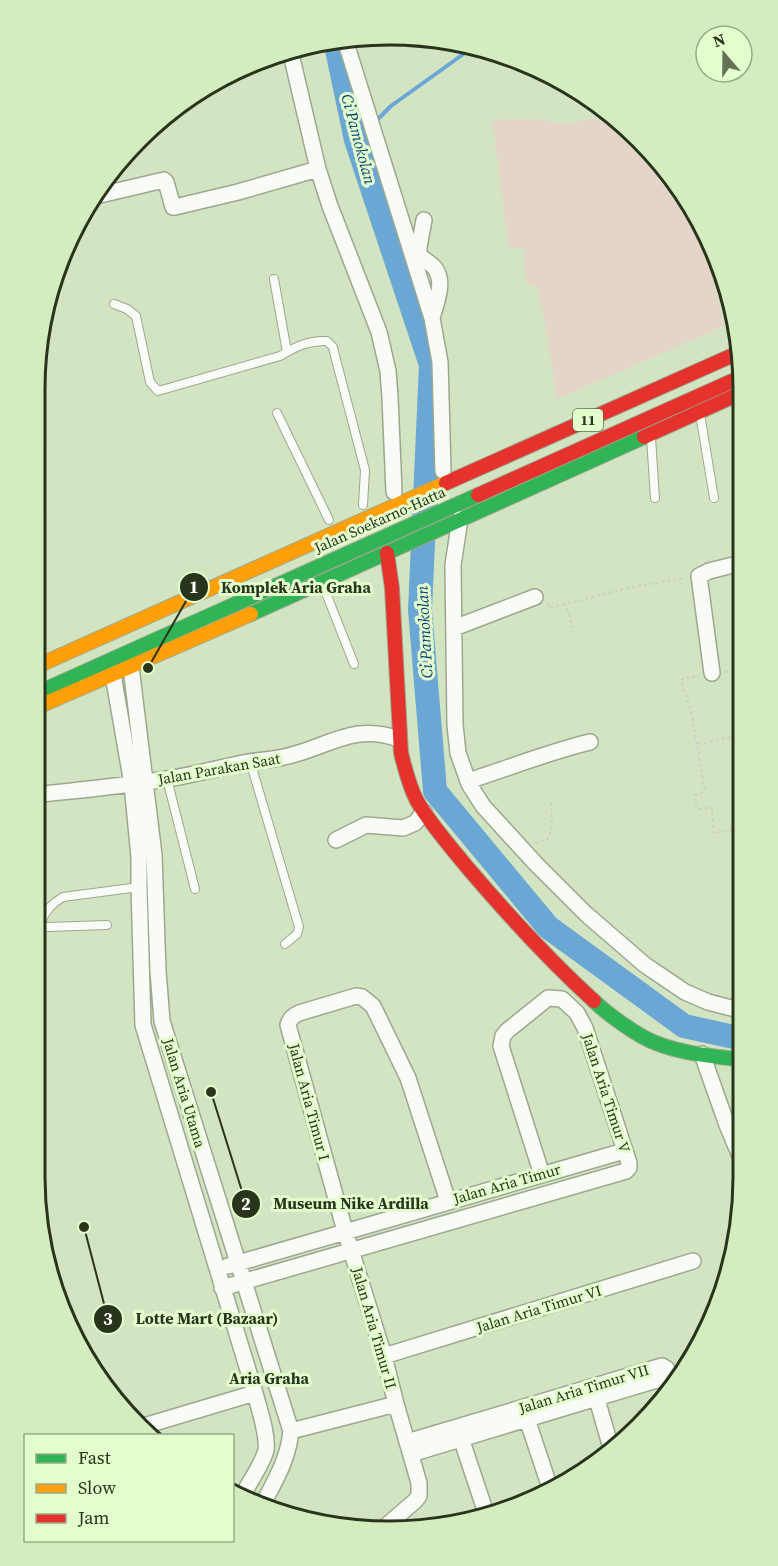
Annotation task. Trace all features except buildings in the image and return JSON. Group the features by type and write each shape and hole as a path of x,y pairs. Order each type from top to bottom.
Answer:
{"main road":[{"name":"Jalan Soekarno-Hatta","path":"45,662 382,499 436,478 491,449 730,342"},
{"name":"Jalan Soekarno-Hatta","path":"436,478 462,476 731,356"},
{"name":"Jalan Soekarno-Hatta","path":"45,689 733,381"},
{"path":"676,405 733,395"},
{"path":"45,703 322,582 733,396"},
{"path":"462,476 491,449"},
{"path":"392,550 399,739 407,777 424,812 495,900 570,979 600,1007 657,1044 733,1059"},
{"path":"119,656 108,655 102,650 102,642 121,613"},
{"path":"66,694 82,667 81,659 75,653 67,652"}],"street":[{"path":"347,48 432,318 440,362 436,478"},
{"path":"292,59 318,169 379,332 388,370 390,397 382,499"},
{"path":"106,194 164,180 173,207 176,207 318,169"},
{"path":"424,219 419,254 434,267 440,286 432,318"},
{"path":"460,519 453,565 455,725 459,753 468,782 483,806 521,847 586,914 645,965 685,992 708,1002 733,1008"},
{"path":"712,673 699,576 733,565"},
{"path":"454,628 536,597"},
{"name":"Jalan Aria Utama","path":"131,667 139,783 162,1021 291,1431 285,1461 266,1498"},
{"name":"Jalan Aria Utama","path":"113,675 139,783"},
{"name":"Jalan Parakan Saat","path":"45,794 167,779 250,761 284,757 339,738 374,732 399,739"},
{"path":"468,782 503,771 546,753 590,742"},
{"path":"336,840 366,825 403,828 415,823 424,812"},
{"name":"Jalan Aria Utama","path":"147,856 139,887 143,1025 255,1393 266,1439 266,1450 246,1490"},
{"name":"Jalan Aria Timur I","path":"345,1231 288,1024 290,1019 298,1013 356,996 362,997 373,1006 408,1078 448,1201"},
{"name":"Jalan Aria Timur V","path":"542,1175 501,1046 503,1036 507,1031 548,998 562,999 577,1013 585,1028 629,1163 626,1171"},
{"path":"143,1025 162,1021"},
{"path":"702,1054 733,1140"},
{"name":"Jalan Aria Timur","path":"216,1269 624,1150"},
{"name":"Jalan Aria Timur","path":"222,1288 626,1171"},
{"path":"491,1189 496,1209"},
{"name":"Jalan Aria Timur II","path":"345,1231 384,1356 419,1483 419,1496 415,1502 392,1521"},
{"name":"Jalan Aria Timur VI","path":"384,1356 693,1262"},
{"name":"Jalan Aria Timur VII","path":"409,1448 595,1393 667,1379"},
{"path":"150,1424 255,1393"},
{"path":"595,1393 609,1441"},
{"path":"291,1431 396,1404"},
{"path":"525,1413 548,1482"},
{"path":"459,1433 484,1507"}],"lane":[{"path":"274,279 287,352"},
{"path":"114,304 127,309 136,316 150,382 158,391 280,356 294,347 327,341 333,347 365,470 382,499"},
{"path":"699,412 714,498"},
{"path":"277,413 329,520"},
{"path":"651,434 655,498"},
{"path":"322,582 354,664"},
{"path":"250,761 299,927 297,934 285,944"},
{"path":"167,779 195,889"},
{"path":"45,913 53,903 63,897 139,887"},
{"path":"45,927 106,924"}],"path":[{"path":"536,597 538,593 543,592 550,608 628,588 699,576"},
{"path":"565,603 573,628"},
{"path":"733,671 712,673 681,681 690,708 705,791 695,795 697,809 711,808 714,832 733,830"},
{"path":"697,744 733,737"},
{"path":"521,847 548,839 552,827 551,800"}],"shaded area":[{"path":"601,118 616,130 648,162 675,198 707,257 724,326 557,399 537,286 526,284 524,248 509,248 492,120 537,119 570,124"}],"waterway":[{"name":"Ci Pamokolan","path":"337,49 356,140 431,365 420,610 435,791 548,927 684,1026 733,1037"},
{"path":"374,123 391,106 464,54"},
{"path":"356,140 369,128"}],"traffic: fast":[{"path":"251,614 644,437"},
{"path":"45,690 478,495"},
{"path":"594,1001 624,1025 656,1043 688,1052 733,1059"}],"traffic: slow":[{"path":"45,663 446,483"},
{"path":"45,704 251,614"}],"traffic: jam":[{"path":"446,483 731,356"},
{"path":"478,495 733,381"},
{"path":"644,437 733,397"},
{"path":"387,553 392,588 401,753 414,795 434,827 482,885 545,953 594,1001"}],"place":[{"name":"Komplek Aria Graha","path":"148,668"},
{"name":"Museum Nike Ardilla","path":"211,1092"},
{"name":"Lotte Mart (Bazaar)","path":"84,1227"}],"district":[{"name":"Aria Graha","path":"269,1378"}]}
